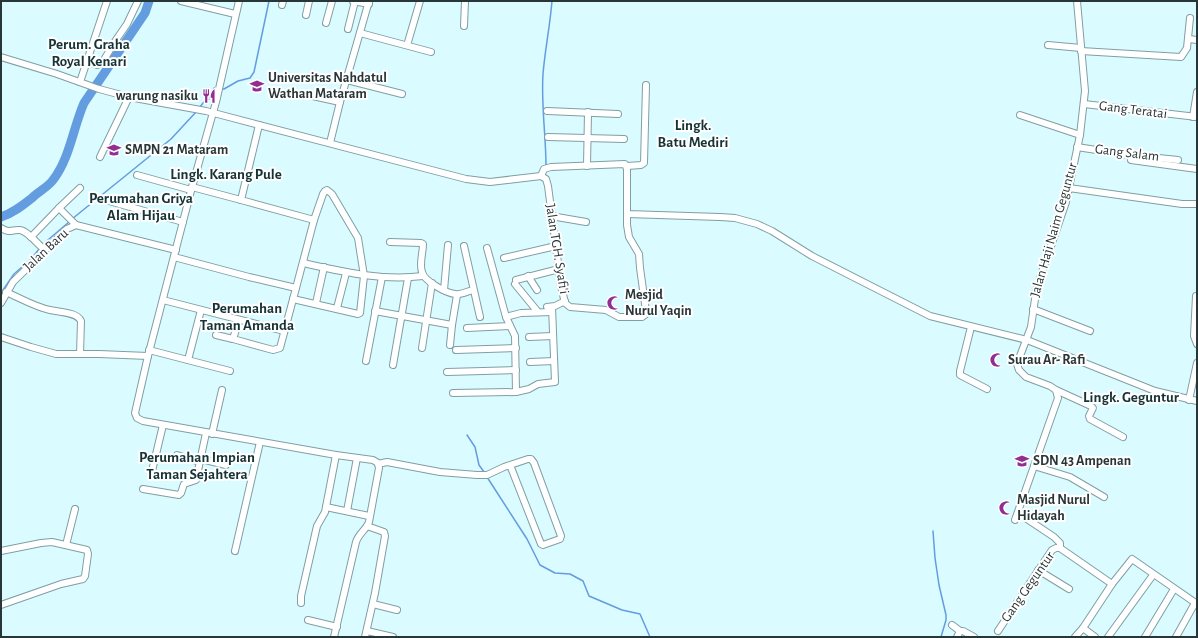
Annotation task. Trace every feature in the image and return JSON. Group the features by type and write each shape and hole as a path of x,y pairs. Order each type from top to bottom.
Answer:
{"street":[{"path":"82,83 86,62 107,1"},
{"path":"86,62 97,65 102,63 128,24 138,1"},
{"path":"181,1 235,14"},
{"path":"238,1 216,102 148,353 135,414 141,421 336,455 374,460 378,464 379,468 368,526 360,533 356,542 334,637"},
{"path":"306,15 309,1"},
{"path":"326,23 332,1"},
{"path":"330,143 340,102 369,3 354,1 348,29"},
{"path":"408,42 420,1"},
{"path":"464,26 465,1"},
{"name":"Jalan Haji Naim Geguntur","path":"1077,1 1079,49 1086,91 1077,134 1077,147 1069,188 1062,213 1036,292 1033,319 1023,339 1017,361 1019,370 1026,376 1091,406 1093,408 1089,416 1090,419 1123,437"},
{"path":"1048,45 1181,57 1187,48 1189,39 1189,21 1197,24"},
{"path":"360,33 431,52"},
{"path":"1189,39 1197,40"},
{"path":"1,57 57,74 99,89 129,97 212,113 478,181 490,182 541,176 546,168 622,164 627,166 641,166 644,162 646,85"},
{"path":"347,80 402,94"},
{"path":"1195,117 1197,92"},
{"path":"308,95 340,102"},
{"path":"100,157 129,97"},
{"name":"Gang Teratai","path":"1084,104 1195,117"},
{"path":"547,112 618,114"},
{"path":"588,112 588,166"},
{"path":"1020,115 1077,134"},
{"path":"241,200 259,125"},
{"path":"548,137 624,139"},
{"name":"Gang Salam","path":"1077,147 1129,155 1178,160"},
{"path":"1131,160 1197,168"},
{"path":"627,166 627,214 733,218 757,224 770,230 813,257 930,316 1023,339 1165,394 1197,401"},
{"path":"137,175 241,200 314,220"},
{"name":"Jalan TGH. Syafi'i","path":"541,176 545,178 547,182 559,269 565,301 570,307 603,309 621,317 642,317 646,314 639,254 629,236 627,214"},
{"path":"31,237 80,188"},
{"path":"1069,188 1184,204 1197,204"},
{"path":"216,336 275,350 281,347 284,331 314,220 323,194 327,190 332,194 357,234 364,276 359,314 293,299"},
{"path":"109,201 183,222"},
{"path":"59,208 75,225"},
{"path":"552,216 586,222"},
{"name":"Jalan Baru","path":"1,303 13,282 67,229 75,225 249,277 296,288"},
{"path":"1,228 8,231 21,230 45,250"},
{"path":"390,242 423,244 421,268 423,276 444,290 457,294 474,290"},
{"path":"444,290 448,245"},
{"path":"464,246 480,317"},
{"path":"504,258 556,246"},
{"path":"488,248 506,317 515,336 516,392"},
{"path":"303,263 364,276 408,278 423,276"},
{"path":"316,303 324,268"},
{"path":"538,312 515,282 528,276 559,269"},
{"path":"337,308 346,273"},
{"path":"528,276 537,290"},
{"path":"366,361 382,277"},
{"path":"393,365 408,278"},
{"path":"422,348 432,283"},
{"path":"6,292 47,309 71,314 80,319 80,354"},
{"path":"450,345 457,294"},
{"path":"1196,296 1197,344"},
{"path":"163,300 284,331"},
{"path":"506,317 521,313 538,312 550,309 565,301"},
{"path":"453,393 516,392 529,389 538,384 555,382 550,309"},
{"path":"1033,309 1090,331"},
{"path":"188,360 201,310"},
{"path":"375,311 452,325"},
{"path":"233,339 239,320"},
{"path":"467,328 510,326"},
{"path":"971,327 960,375 987,389"},
{"path":"529,337 553,336"},
{"path":"1,337 56,354 148,353 188,360 230,371"},
{"path":"456,350 516,348"},
{"path":"530,362 554,361"},
{"path":"1189,400 1197,363"},
{"path":"447,372 516,370"},
{"path":"143,489 179,495 184,484 197,479 201,460 222,390"},
{"path":"1015,520 1058,398 1056,390"},
{"path":"152,471 163,425"},
{"path":"235,551 260,442"},
{"path":"177,455 226,465"},
{"path":"301,602 301,596 317,526 326,507 336,455"},
{"path":"347,511 357,458"},
{"path":"378,464 387,462 440,472 487,475 510,465 528,459 532,460 561,536 560,539 543,545 541,544 510,465"},
{"path":"1034,466 1070,477 1104,496"},
{"path":"326,507 370,517"},
{"path":"66,545 75,509"},
{"path":"1018,513 1054,536 1060,543 1060,548 1112,584"},
{"path":"368,526 384,532 385,536 366,634 393,637"},
{"path":"1,551 52,542 88,551 84,579 61,584 1,605"},
{"name":"Gang Geguntur","path":"998,631 1053,549 1060,548"},
{"path":"1075,637 1112,584 1131,560 1134,560 1153,575 1196,604 1176,637"},
{"path":"1038,570 1069,589"},
{"path":"1108,637 1153,575"},
{"path":"1145,637 1174,589"},
{"path":"373,604 397,610"},
{"path":"308,620 337,627"},
{"path":"952,625 960,633 974,637"},
{"path":"1082,628 1095,637"}],"waterway":[{"path":"1,217 21,206 51,183 59,171 67,153 84,103 145,13 149,1"},
{"path":"221,89 224,89 238,81 250,78 254,72 269,1"},
{"path":"546,166 543,74 552,1"},
{"path":"200,107 209,99 214,88 217,88"},
{"path":"72,219 171,139 196,112"},
{"path":"42,245 69,222"},
{"path":"1,293 14,274 30,260 40,248"},
{"path":"467,435 475,447 479,465 484,472"},
{"path":"487,477 527,539 540,565 555,573 570,574 583,581 589,596 622,610 640,614 650,637"},
{"path":"933,531 939,585 946,615 941,637"}],"place":[{"name":"Universitas Nahdatul Wathan Mataram","path":"257,86"},
{"name":"warung nasiku","path":"209,96"},
{"name":"SMPN 21 Mataram","path":"114,150"},
{"name":"Mesjid Nurul Yaqin","path":"614,303"},
{"name":"Surau Ar- Rafi","path":"997,360"},
{"name":"SDN 43 Ampenan","path":"1022,461"},
{"name":"Masjid Nurul Hidayah","path":"1006,508"}],"district":[{"name":"Perum. Graha Royal Kenari","path":"89,52"},
{"name":"Lingk. Batu Mediri","path":"693,134"},
{"name":"Lingk. Karang Pule","path":"226,174"},
{"name":"Perumahan Griya Alam Hijau","path":"141,206"},
{"name":"Perumahan Taman Amanda","path":"247,316"},
{"name":"Lingk. Geguntur","path":"1131,397"},
{"name":"Perumahan Impian Taman Sejahtera","path":"197,466"}]}
